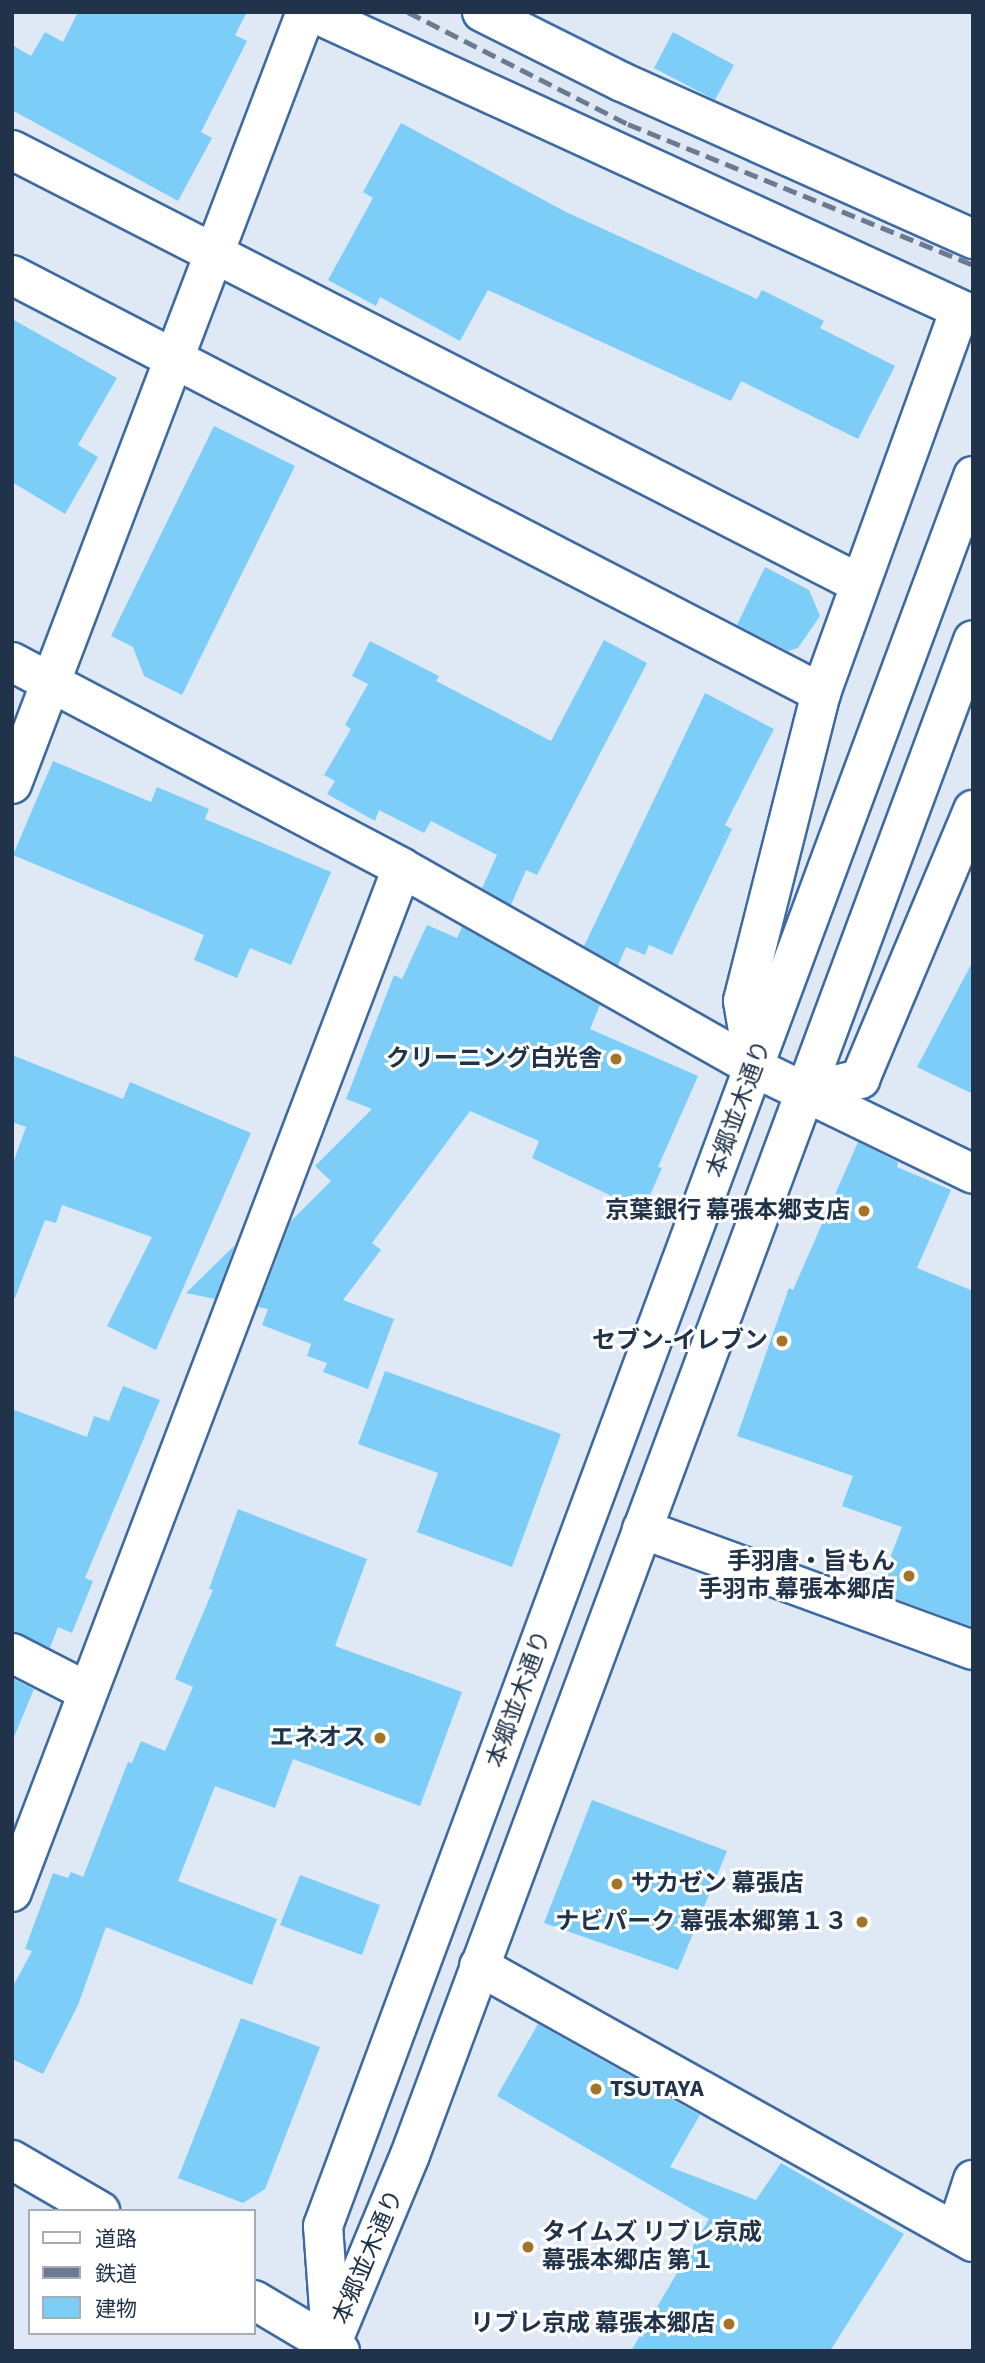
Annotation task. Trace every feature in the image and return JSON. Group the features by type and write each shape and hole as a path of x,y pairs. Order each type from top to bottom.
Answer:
{"street":[{"path":"12,783 306,12"},
{"path":"312,12 967,312 859,583 821,693 743,1001 755,1069"},
{"path":"482,12 622,82 973,239"},
{"path":"12,150 859,583"},
{"path":"12,275 821,693"},
{"name":"本郷並木通り","path":"334,2349 323,2226 755,1069 973,476"},
{"name":"本郷並木通り","path":"334,2349 384,2225 973,640"},
{"path":"12,662 402,868 755,1069 973,1174"},
{"path":"805,1092 860,1080 973,810"},
{"path":"12,1892 86,1691 402,868"},
{"path":"642,1529 973,1650"},
{"path":"12,1653 86,1691"},
{"path":"479,1966 965,2237 973,2180"},
{"path":"12,2160 97,2209"},
{"path":"256,2301 334,2349"}],"building":[{"path":"78,12 247,12 235,35 247,41 201,132 212,138 178,201 12,110 12,45 31,56 45,32 63,42"},
{"path":"673,32 734,65 715,100 654,68"},
{"path":"401,123 566,212 757,299 762,290 824,321 820,328 895,366 858,439 741,381 731,401 488,290 460,341 380,297 376,306 328,280 373,198 363,192"},
{"path":"12,319 117,378 78,445 98,457 65,514 12,482"},
{"path":"214,426 295,466 182,695 144,676 133,647 111,636"},
{"path":"765,567 809,590 820,616 798,648 788,651 737,625"},
{"path":"604,640 647,663 537,875 526,870 511,905 482,888 497,855 431,821 424,833 379,810 375,821 327,794 335,781 324,775 351,729 345,725 368,684 352,676 370,641 439,676 436,681 551,741"},
{"path":"705,693 774,729 725,825 732,829 672,955 649,945 645,955 626,947 618,965 584,946"},
{"path":"53,761 151,802 157,787 209,809 205,819 331,872 291,965 250,948 237,978 194,960 204,935 13,855"},
{"path":"427,925 457,938 462,927 600,1005 590,1029 698,1076 658,1167 662,1168 643,1211 532,1158 539,1141 470,1111 372,1243 381,1250 343,1300 394,1319 368,1389 323,1372 327,1363 307,1356 311,1344 262,1325 268,1309 258,1307 291,1221 331,1181 315,1166 372,1109 346,1099 394,975 402,979"},
{"path":"973,961 973,1094 917,1067"},
{"path":"12,1055 123,1099 130,1082 251,1133 156,1350 107,1326 152,1237 62,1205 56,1223 45,1220 15,1298 12,1297 12,1166 26,1127 12,1122"},
{"path":"858,1142 898,1162 897,1167 951,1190 917,1268 973,1291 973,1627 877,1592 902,1527 842,1506 853,1476 737,1436 789,1288 793,1290"},
{"path":"235,1245 215,1299 186,1293"},
{"path":"385,1371 561,1434 512,1567 417,1532 438,1473 358,1444"},
{"path":"123,1386 160,1400 85,1578 93,1581 72,1633 58,1627 50,1648 12,1631 12,1409 87,1437 94,1416 109,1421"},
{"path":"238,1509 367,1559 335,1646 462,1692 420,1806 293,1759 275,1808 215,1786 178,1881 277,1919 252,1985 106,1927 78,2005 43,2074 12,2059 12,1988 32,1951 25,1949 53,1873 68,1878 71,1872 83,1877 128,1762 132,1763 141,1741 165,1751 193,1687 175,1679 213,1590 209,1589"},
{"path":"12,1678 34,1689 14,1737 12,1737"},
{"path":"592,1800 727,1851 678,1970 544,1923"},
{"path":"300,1875 380,1905 362,1955 280,1925"},
{"path":"241,2018 320,2047 265,2189 243,2203 178,2178"},
{"path":"538,2024 700,2115 670,2167 756,2200 781,2163 904,2234 830,2351 631,2351 709,2219 497,2096"}],"railway":[{"path":"408,12 628,124 973,265"}],"place":[{"name":"クリーニング白光舎","path":"616,1059"},
{"name":"京葉銀行 幕張本郷支店","path":"864,1211"},
{"name":"セブン-イレブン","path":"782,1341"},
{"name":"手羽唐・旨もん 手羽市 幕張本郷店","path":"909,1576"},
{"name":"エネオス","path":"380,1738"},
{"name":"サカゼン 幕張店","path":"617,1884"},
{"name":"ナビパーク 幕張本郷第１３","path":"862,1922"},
{"name":"TSUTAYA","path":"596,2089"},
{"name":"タイムズ リブレ京成 幕張本郷店 第１","path":"528,2247"},
{"name":"リブレ京成 幕張本郷店","path":"729,2324"}]}
